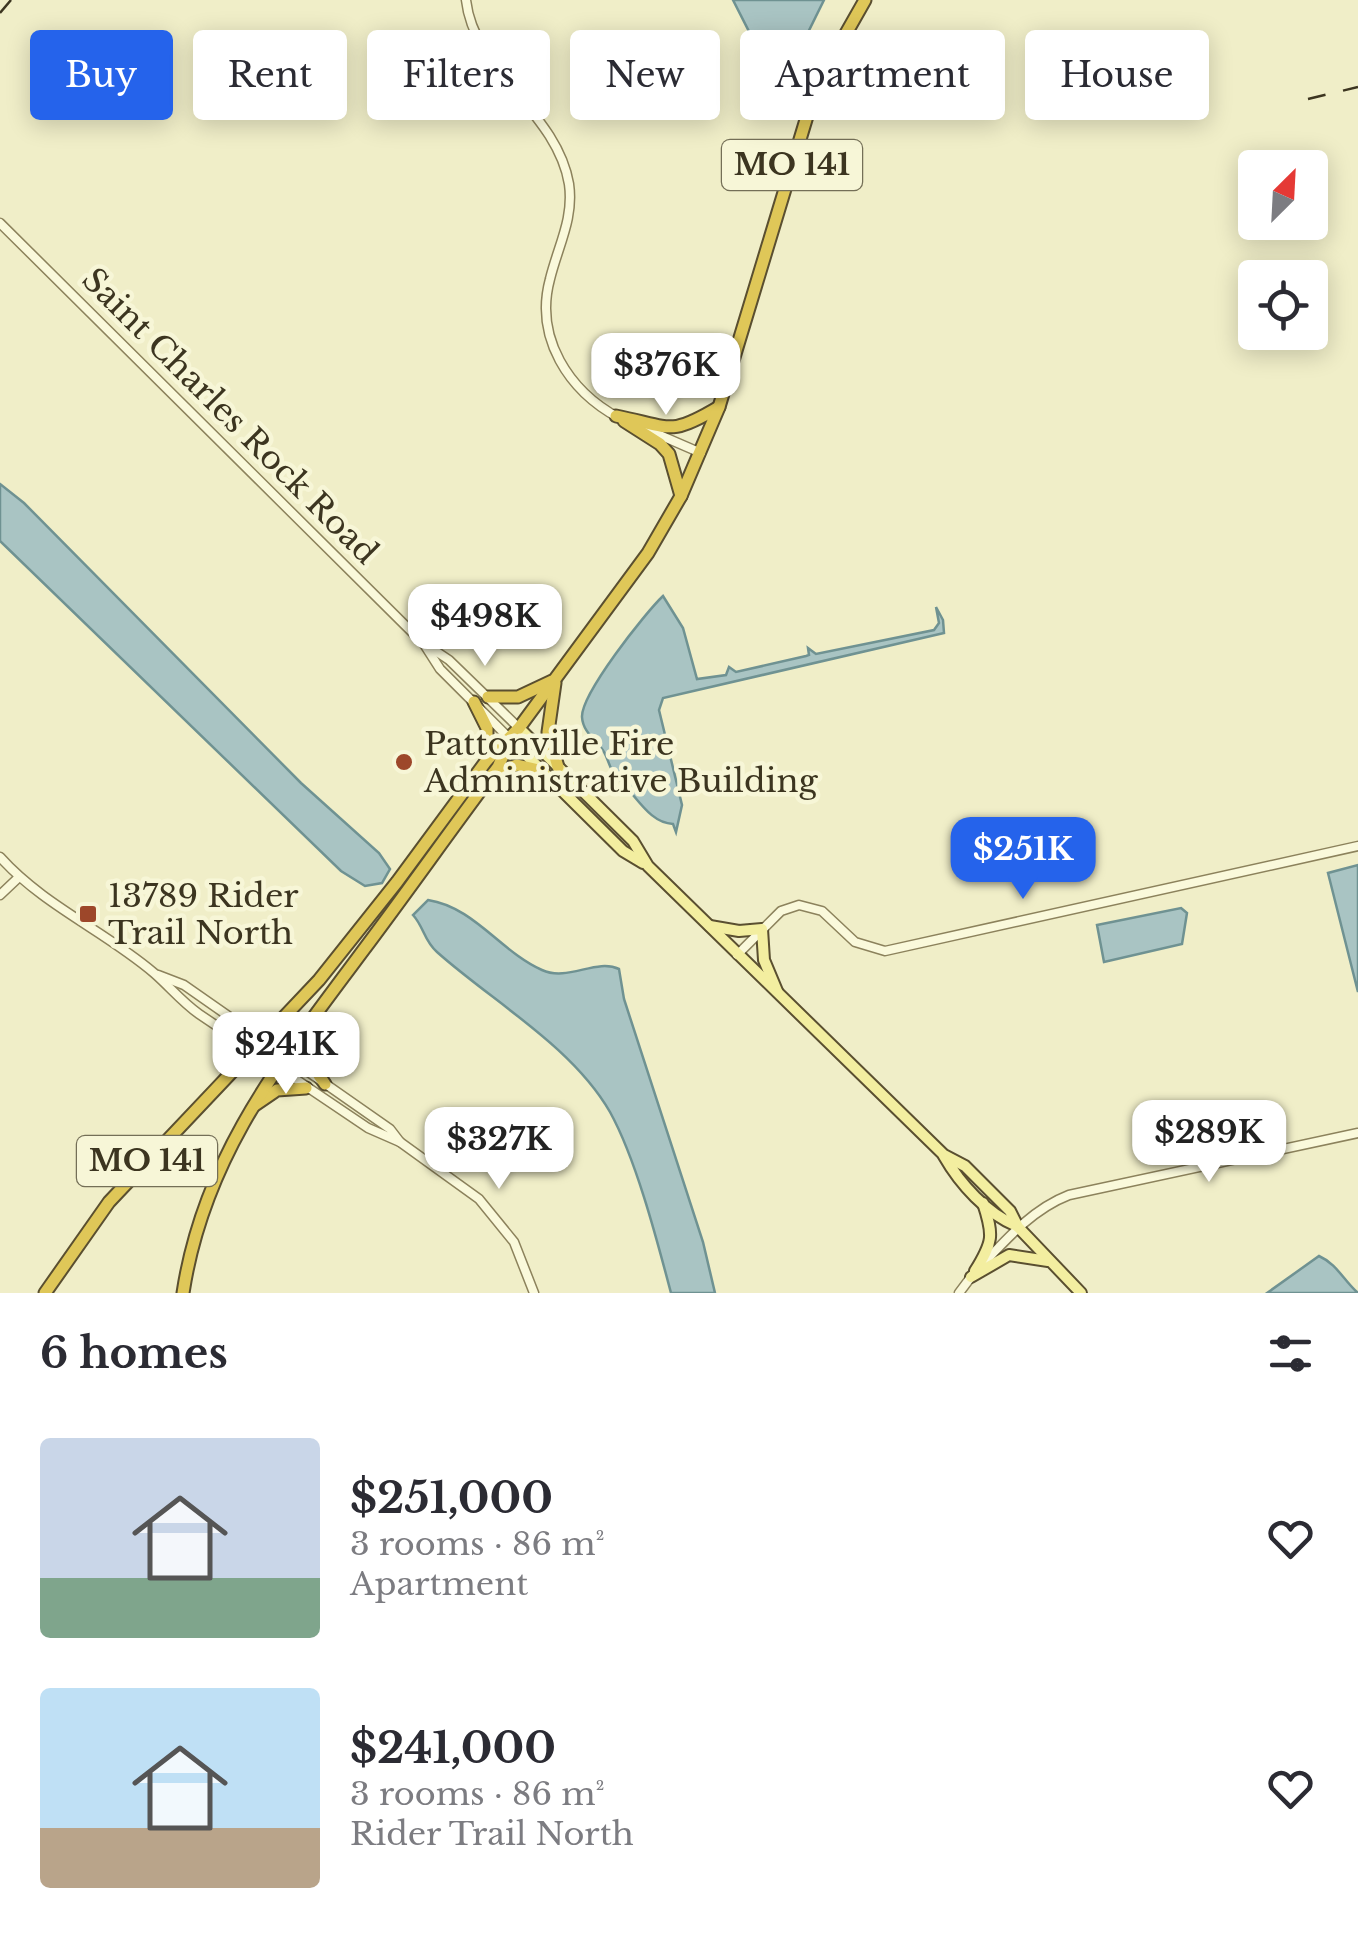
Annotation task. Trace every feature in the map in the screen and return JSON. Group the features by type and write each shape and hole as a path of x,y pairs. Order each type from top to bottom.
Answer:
{"highway":[{"name":"MO 141","path":"184,1293 191,1250 207,1197 248,1111 493,774 515,734 632,576 682,496 720,407 812,104 840,42 865,0"},
{"path":"616,416 669,429 681,428 720,407"},
{"path":"616,416 669,454 682,496"},
{"path":"488,698 518,697 555,679"},
{"path":"555,679 548,732 558,766"},
{"path":"474,702 488,728 488,760"},
{"name":"MO 141","path":"45,1293 108,1202 254,1052 364,926 488,760 515,734"},
{"path":"493,774 517,765 543,771"},
{"path":"315,1016 309,1054 325,1084"},
{"path":"248,1111 277,1090 306,1088"}],"main road":[{"name":"Saint Charles Rock Road","path":"515,734 558,766 632,841 648,866 944,1155 956,1175 1000,1220 1018,1227"},
{"name":"Saint Charles Rock Road","path":"515,734 543,771 624,851 648,866"},
{"path":"707,925 739,931 762,929 764,960 780,997"},
{"name":"Saint Charles Rock Road","path":"944,1155 965,1166 1082,1293"},
{"path":"971,1277 991,1245 983,1202"},
{"path":"971,1277 1009,1255 1052,1262"}],"street":[{"path":"466,0 467,13 483,47 555,144 564,164 570,209 547,292 549,331 555,352 585,396 616,416 702,454"},
{"name":"Saint Charles Rock Road","path":"0,223 424,644 440,668 474,702 515,734"},
{"name":"Saint Charles Rock Road","path":"424,644 449,660 488,698 515,734"},
{"path":"737,954 789,907 813,907 855,942 876,950 895,950 1358,846"},
{"path":"0,858 18,878 154,973 178,998 254,1052 368,1128 400,1142 466,1189 490,1210 514,1242 534,1293"},
{"path":"0,895 18,878"},
{"path":"154,973 184,985 390,1129 400,1142"},
{"path":"959,1293 1018,1227 1069,1195 1357,1134"}],"water":[{"path":"733,0 824,0 809,30 748,30"},
{"path":"0,484 24,503 301,783 379,853 390,869 382,883 365,886 341,871 0,541"},
{"path":"663,596 683,628 697,679 726,675 729,667 736,672 806,656 808,648 816,654 934,630 939,623 936,607 944,633 663,698 659,710 682,805 676,832 673,824 647,811 615,775 604,751 585,729 582,717 602,673"},
{"path":"1358,865 1358,992 1328,873"},
{"path":"428,900 459,911 542,970 562,973 601,966 619,969 624,999 703,1242 715,1293 671,1293 637,1176 610,1112 575,1066 433,948 413,915"},
{"path":"1181,908 1187,913 1182,944 1104,962 1097,925"},
{"path":"1319,1256 1358,1293 1267,1293"}],"railway":[{"path":"0,13 11,0"},
{"path":"1308,99 1358,87"}],"place":[{"name":"Pattonville Fire Administrative Building","path":"404,762"},
{"name":"13789 Rider Trail North","path":"88,914"}]}
